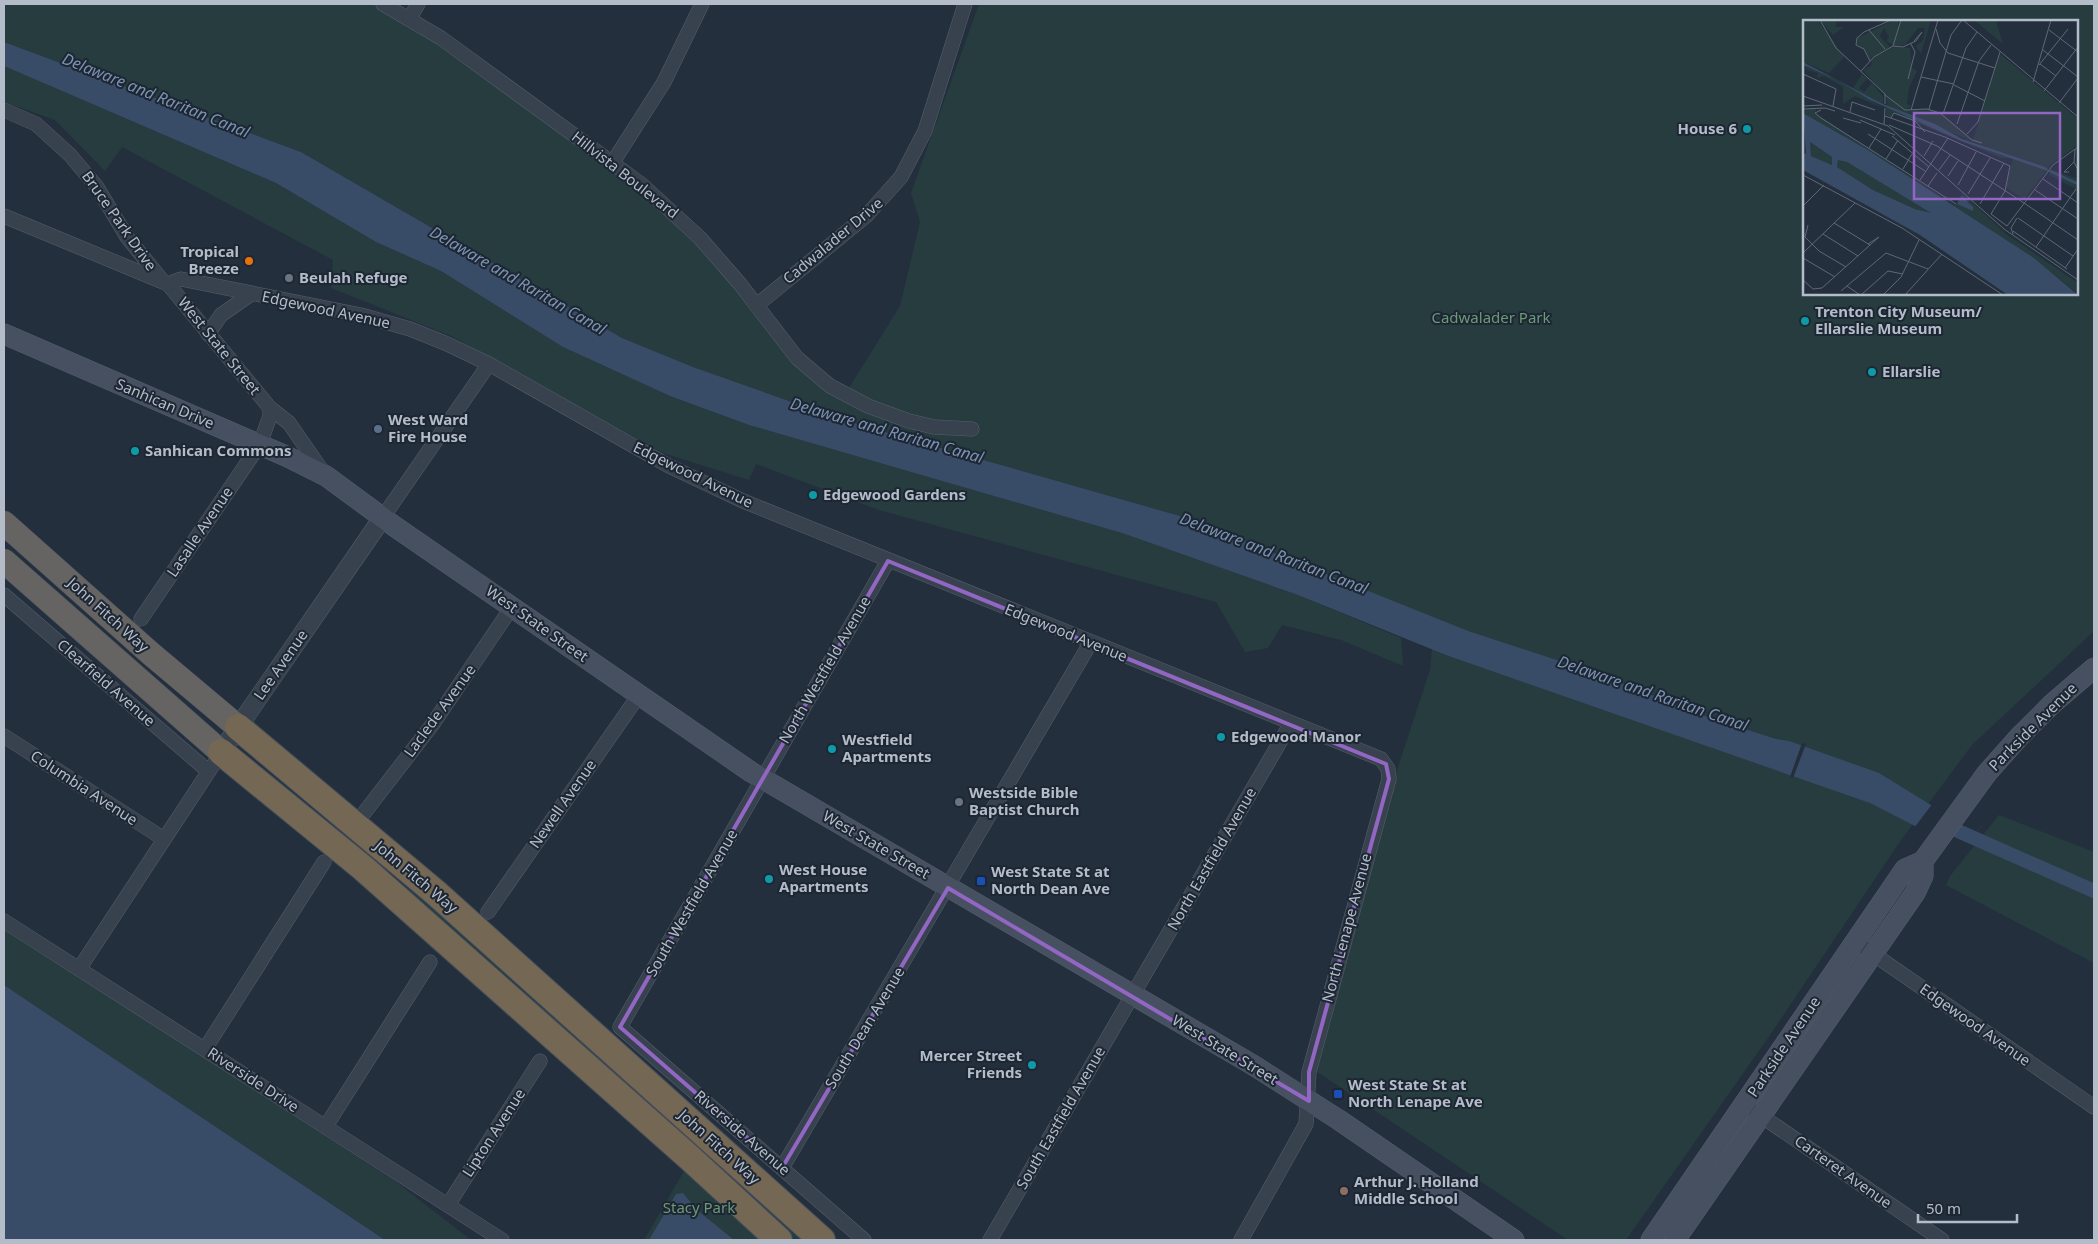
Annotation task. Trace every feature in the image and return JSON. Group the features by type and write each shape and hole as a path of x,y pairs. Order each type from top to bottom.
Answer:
{"highway":[{"name":"John Fitch Way","path":"4,523 150,653 443,900 822,1240"},
{"name":"John Fitch Way","path":"4,561 215,761 363,868 691,1159 779,1240"}],"main road":[{"name":"Sanhican Drive","path":"4,334 260,444 326,476"},
{"name":"West State Street","path":"326,476 762,779 1132,994 1309,1100 1514,1240"},
{"name":"Parkside Avenue","path":"1651,1240 1905,869 1923,861 1964,803 1997,762 2052,704 2094,668"},
{"name":"Parkside Avenue","path":"1675,1240 1915,893 1923,876 1923,861"}],"street":[{"name":"Hillvista Boulevard","path":"383,4 410,18 612,162 678,216 735,277 797,358 826,383 847,397 909,421 934,427 972,429"},
{"path":"410,18 418,4"},
{"path":"612,162 664,82 702,4"},
{"name":"Cadwalader Drive","path":"756,305 866,216 901,177 926,131 965,4"},
{"name":"Bruce Park Drive","path":"4,110 36,124 70,155 97,187 127,237 165,282"},
{"name":"Edgewood Avenue","path":"4,216 165,282 181,279 386,321 445,343 489,364 669,466 743,501 1381,759"},
{"name":"West State Street","path":"165,282 270,408 289,423 326,476"},
{"path":"208,334 221,315 251,294"},
{"name":"Lee Avenue","path":"79,969 238,727 489,364"},
{"name":"West State Street","path":"260,444 270,416 270,408"},
{"name":"Lasalle Avenue","path":"141,619 260,444"},
{"name":"North Westfield Avenue","path":"762,779 888,561"},
{"name":"Clearfield Avenue","path":"4,595 215,761"},
{"name":"Laclede Avenue","path":"364,813 432,725 512,607"},
{"name":"South Dean Avenue","path":"782,1168 1091,642"},
{"name":"Newell Avenue","path":"488,912 640,695"},
{"name":"North Eastfield Avenue","path":"1132,994 1291,723"},
{"name":"Columbia Avenue","path":"4,736 164,839"},
{"name":"North Lenape Avenue","path":"1241,1240 1306,1124 1309,1100 1309,1072 1389,779 1388,769 1381,759"},
{"name":"South Westfield Avenue","path":"620,1027 762,779"},
{"path":"205,1049 324,862"},
{"name":"Riverside Drive","path":"4,920 502,1240"},
{"name":"Edgewood Avenue","path":"1856,942 1872,955 2094,1107"},
{"path":"326,1126 430,962"},
{"name":"South Eastfield Avenue","path":"990,1240 1132,994"},
{"name":"Riverside Avenue","path":"620,1027 864,1240"},
{"name":"Lipton Avenue","path":"448,1205 540,1061"},
{"name":"Carteret Avenue","path":"1745,1104 1942,1240"}],"highlighted area":[{"path":"888,561 1386,764 1389,779 1309,1072 1309,1101 948,888 782,1168 620,1027"}],"green space":[{"name":"Cadwalader Park","path":"4,4 391,4 637,179 844,396 900,306 920,222 911,193 979,4 2094,4 2094,631 1972,745 1899,843 1770,1035 1626,1240 1568,1240 1316,1071 1398,767 1430,670 1432,648 1273,553 1187,518 843,420 693,367 622,338 301,152 4,42"},
{"path":"4,66 276,183 376,242 441,271 563,347 670,396 749,425 1122,533 1298,595 1401,638 1403,666 1341,640 1282,625 1268,648 1245,652 1216,602 879,510 756,464 749,480 663,453 451,336 331,288 333,260 122,147 105,171 55,120 4,102"},
{"path":"1999,815 2094,852 2094,963 1946,885 1950,876"},
{"path":"396,879 467,933 806,1240 796,1240 395,881"},
{"path":"4,928 395,1181 471,1240 385,1240 4,985"},
{"name":"Stacy Park","path":"691,1159 779,1240 644,1240"}],"water":[{"path":"4,42 301,152 622,338 693,367 843,420 1187,518 1468,631 1587,670 1713,719 1776,739 1789,741 1879,773 1931,805 1981,826 1968,848 1915,826 1870,803 1446,655 1298,595 1122,533 749,425 670,396 563,347 441,271 376,242 276,183 4,66"},
{"path":"4,985 385,1240 4,1240"},
{"path":"683,1193 697,1210 734,1240 649,1240 676,1194"}],"pier":[{"path":"1802,743 1806,744 1793,778 1790,777"},
{"path":"1933,803 1982,824 1967,850 1914,828"}],"waterway":[{"name":"Delaware and Raritan Canal","path":"1958,831 2094,891"}],"place":[{"name":"House 6","path":"1747,129"},
{"name":"Tropical Breeze","path":"249,261"},
{"name":"Beulah Refuge","path":"289,278"},
{"name":"Trenton City Museum/ Ellarslie Museum","path":"1805,321"},
{"name":"Ellarslie","path":"1872,372"},
{"name":"West Ward Fire House","path":"378,429"},
{"name":"Sanhican Commons","path":"135,451"},
{"name":"Edgewood Gardens","path":"813,495"},
{"name":"Edgewood Manor","path":"1221,737"},
{"name":"Westfield Apartments","path":"832,749"},
{"name":"Westside Bible Baptist Church","path":"959,802"},
{"name":"West House Apartments","path":"769,879"},
{"name":"West State St at North Dean Ave","path":"981,881"},
{"name":"Mercer Street Friends","path":"1032,1065"},
{"name":"West State St at North Lenape Ave","path":"1338,1094"},
{"name":"Arthur J. Holland Middle School","path":"1344,1191"}]}
